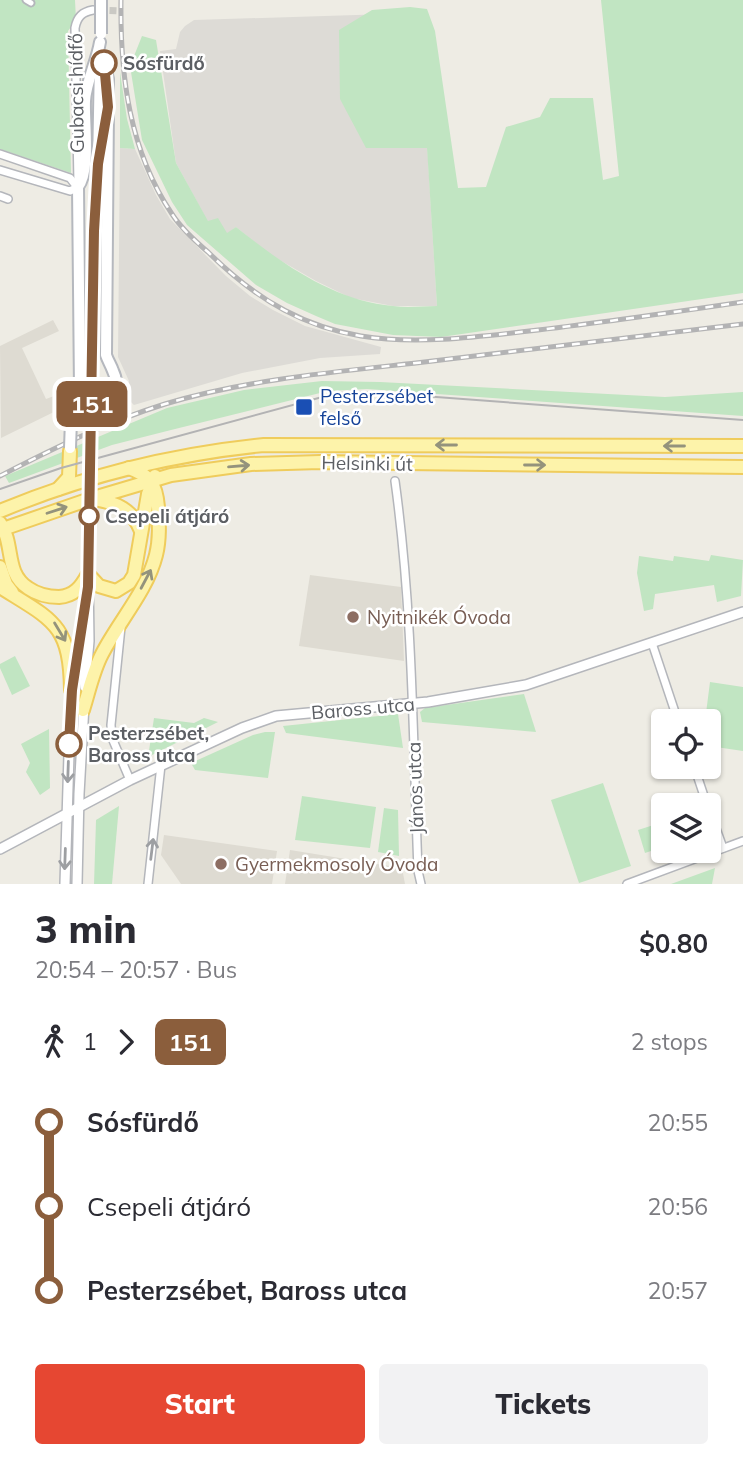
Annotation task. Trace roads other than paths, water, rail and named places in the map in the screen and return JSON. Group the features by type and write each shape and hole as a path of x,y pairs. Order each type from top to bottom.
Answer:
{"main road":[{"path":"23,521 10,543 9,556 19,582 38,594 56,597 68,596 77,591 88,580 101,0"},
{"path":"77,401 108,396 114,389 116,380 106,355 108,107 101,38"},
{"path":"55,492 69,477 72,420 77,401 80,348 78,187 84,172 86,93 101,38"},
{"path":"98,164 108,107"},
{"path":"88,580 116,591 129,583 134,575 148,494 152,481 162,468 208,459 252,446"},
{"name":"Helsinki út","path":"4,509 129,468 185,455 252,446 743,446"},
{"path":"70,451 81,468 105,475"},
{"name":"Helsinki út","path":"1,525 23,521 172,475 204,469 275,463 740,467"},
{"path":"83,710 100,658 142,586 156,555 160,533 157,499 152,481 141,472 129,468"},
{"path":"157,499 161,486 172,475"},
{"path":"90,499 119,505 129,511 141,531"},
{"path":"4,509 1,525 10,543"},
{"path":"0,567 14,596"},
{"path":"0,587 46,616 61,632 70,656 72,690"}],"street":[{"name":"Gubacsi hídfő","path":"78,187 75,28 76,20 82,14 93,10"},
{"path":"0,154 70,178 78,187 70,191 0,170"},
{"path":"54,187 57,174"},
{"name":"János utca","path":"395,481 405,554 418,871 422,884"},
{"path":"65,884 72,690 88,580"},
{"path":"78,884 78,808 89,641 88,580"},
{"name":"Baross utca","path":"0,849 161,765 242,728 276,716 413,703 526,685 743,612"},
{"path":"121,621 111,725 112,738 130,780"},
{"path":"652,643 674,709"},
{"path":"148,884 161,765"},
{"path":"627,884 743,841"},
{"path":"721,843 723,848"}],"tunnel":[{"path":"99,10 123,11"}],"tram line":[{"path":"0,489 61,468 337,393 369,392 743,420"}],"railway":[{"path":"121,0 122,56 130,111 137,138 157,190 193,239 247,286 285,310 322,327 361,336 401,340 489,336 743,302"},
{"path":"0,476 122,419 165,404 226,389 321,374 743,324"}],"place":[{"name":"Sósfürdő","path":"104,63"},
{"name":"Pesterzsébet felső","path":"304,407"},
{"name":"Csepeli átjáró","path":"89,516"},
{"name":"Nyitnikék Óvoda","path":"353,617"},
{"name":"Pesterzsébet, Baross utca","path":"69,744"},
{"name":"Gyermekmosoly Óvoda","path":"221,864"}]}
